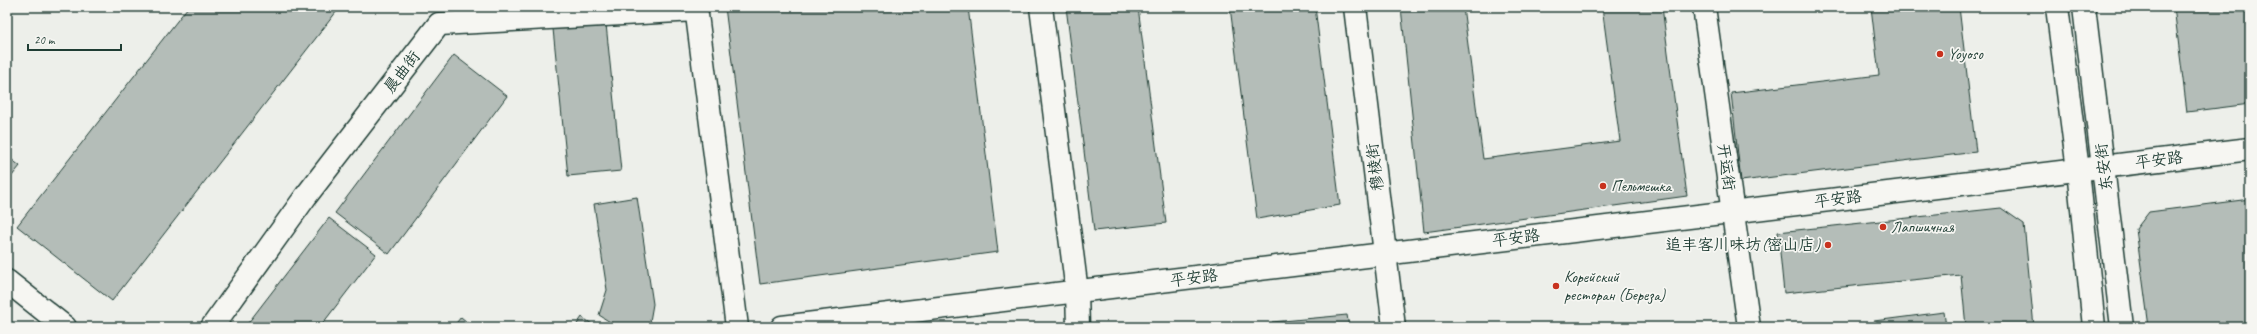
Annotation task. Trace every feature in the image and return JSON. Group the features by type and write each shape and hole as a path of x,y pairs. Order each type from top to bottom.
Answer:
{"street":[{"path":"1041,7 1077,292 1078,327"},
{"name":"穆棱街","path":"1355,7 1394,327"},
{"name":"开运街","path":"1704,7 1749,327"},
{"name":"东安街","path":"2057,7 2078,170 2094,327"},
{"name":"东安街","path":"2084,7 2122,327"},
{"path":"696,9 737,327"},
{"name":"晨曲街","path":"212,327 306,196 439,24 696,9"},
{"name":"平安路","path":"782,327 2250,149"},
{"path":"7,281 66,327"}],"building":[{"path":"188,7 340,7 112,301 17,226"},
{"path":"725,7 968,7 998,252 760,284"},
{"path":"1066,7 1138,7 1166,223 1094,231"},
{"path":"1230,7 1315,7 1340,205 1257,219"},
{"path":"1401,7 1463,7 1483,159 1620,141 1602,7 1662,7 1687,196 1424,232"},
{"path":"1871,7 1959,7 1976,152 1741,181 1731,93 1879,75"},
{"path":"2174,7 2250,7 2250,104 2187,112"},
{"path":"606,24 621,171 568,176 553,29"},
{"path":"454,55 507,96 389,254 335,213"},
{"path":"7,156 20,166 7,182"},
{"path":"637,197 653,304 649,327 618,327 599,315 607,290 594,204"},
{"path":"2250,199 2250,322 2214,327 2149,327 2136,229 2149,212"},
{"path":"2001,208 2024,224 2034,327 1966,327 1961,275 1784,293 1778,232"},
{"path":"329,218 376,254 320,327 245,327"},
{"path":"1944,312 1946,327 1875,327 1874,321"},
{"path":"1347,315 1349,327 1273,327 1272,322"},
{"path":"461,317 473,327 453,327"},
{"path":"582,317 596,327 575,327"}],"place":[{"name":"Yoyoso","path":"1940,54"},
{"name":"Пельмешка","path":"1603,186"},
{"name":"Лапшичная","path":"1883,227"},
{"name":"追丰客川味坊(密山店)","path":"1828,245"},
{"name":"Корейский ресторан (Береза)","path":"1556,286"}]}
